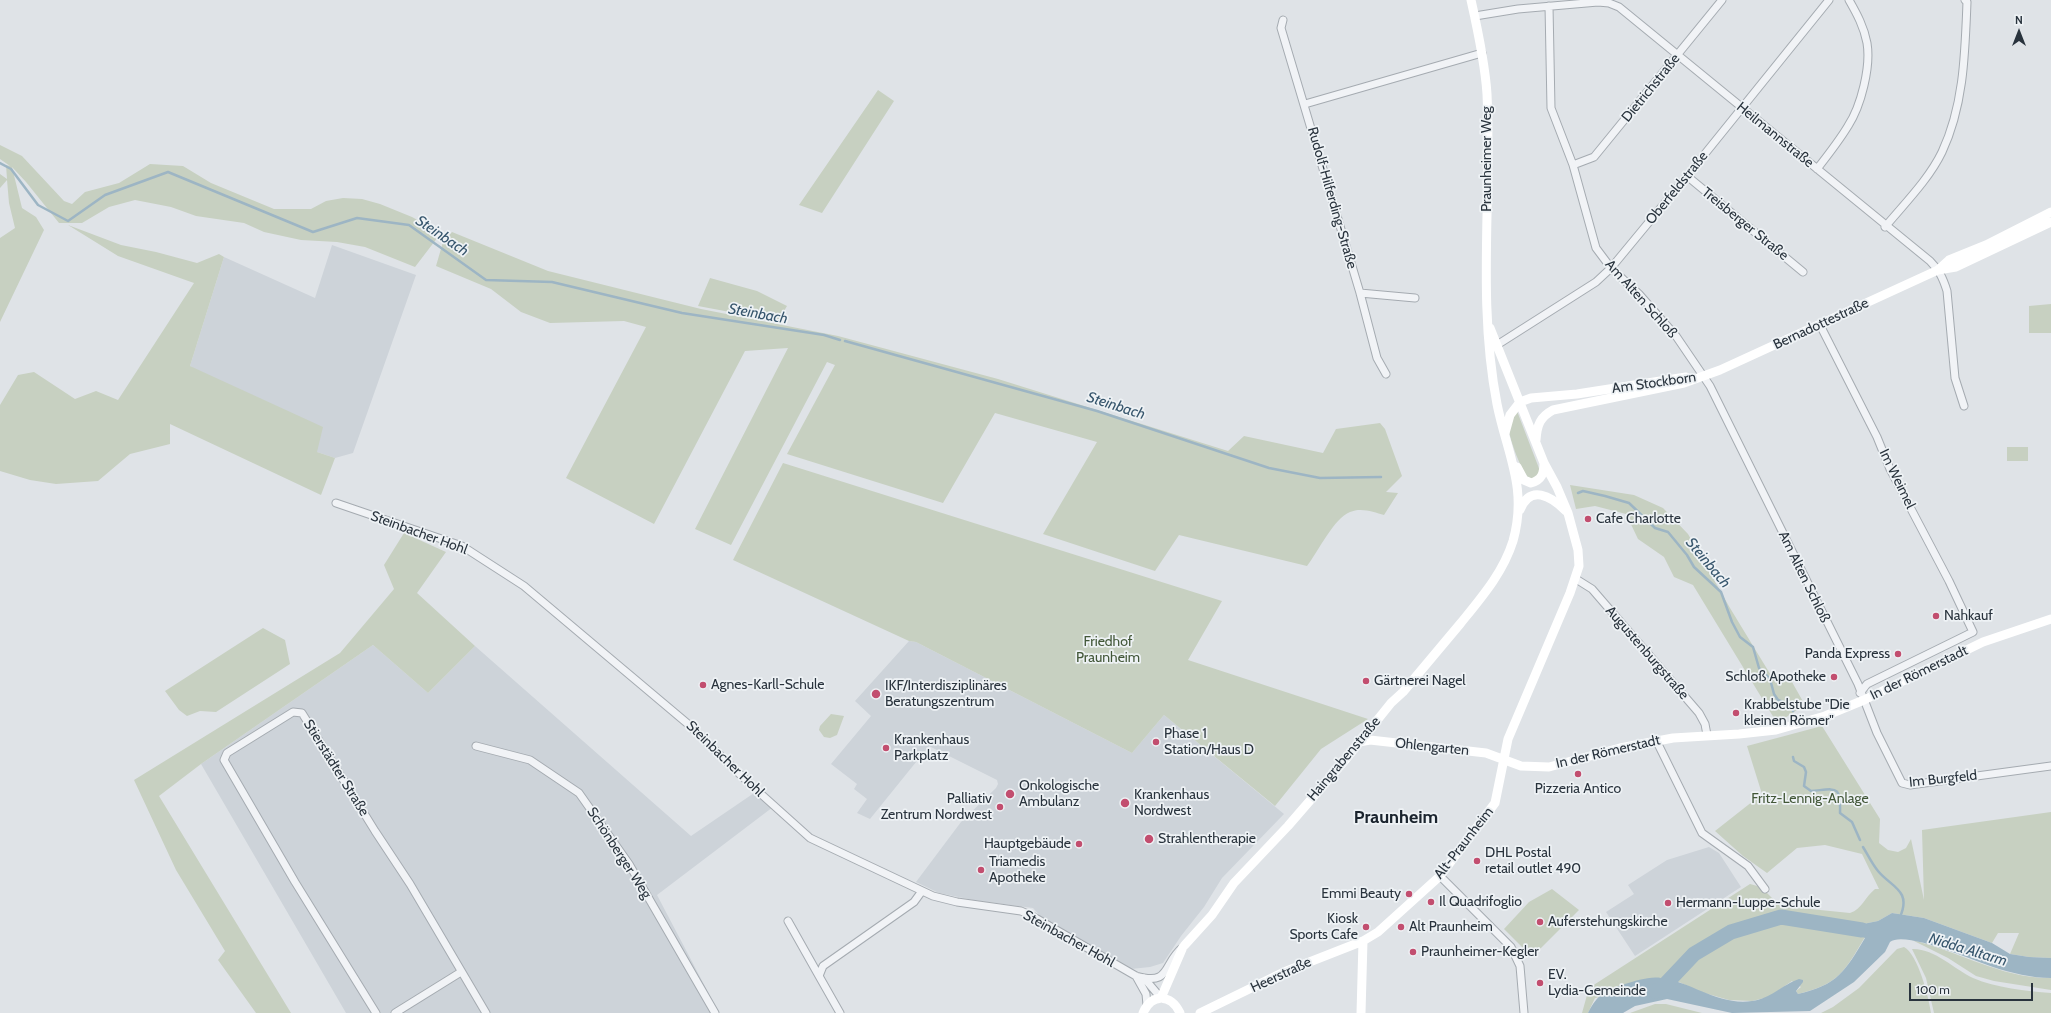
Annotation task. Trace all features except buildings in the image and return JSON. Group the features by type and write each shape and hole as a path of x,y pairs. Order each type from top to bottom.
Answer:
{"main road":[{"name":"Praunheimer Weg","path":"1471,0 1482,53 1487,95 1487,320 1496,397 1519,493 1518,516"},
{"name":"Bernadottestraße","path":"1938,270 1948,260 1986,245 2051,212"},
{"name":"Bernadottestraße","path":"1703,376 1820,325 1938,270 1956,267 2051,222"},
{"name":"Praunheimer Weg","path":"1487,320 1544,463 1558,487 1568,513"},
{"name":"Am Stockborn","path":"1520,402 1541,396 1577,394 1650,381 1703,376"},
{"name":"Am Stockborn","path":"1536,443 1537,428 1540,419 1553,410 1684,383 1703,376"},
{"path":"1505,435 1510,415 1520,402"},
{"path":"1512,459 1524,480 1531,483 1537,482 1542,476 1544,463"},
{"path":"1518,516 1523,502 1530,496 1540,494 1551,498 1568,513"},
{"name":"Alt-Praunheim","path":"1363,941 1378,932 1440,876 1495,803 1508,740 1576,579 1578,550 1568,513"},
{"name":"Haingrabenstraße","path":"1161,998 1183,947 1212,915 1234,883 1288,826 1493,582 1510,549 1518,516"},
{"name":"In der Römerstadt","path":"1504,759 1521,766 1549,767 1656,740 1681,736 1739,734 1776,730 1825,716 1862,697 1983,642 2051,619"},
{"name":"Ohlengarten","path":"1359,742 1370,740 1486,753 1504,759"},
{"path":"1360,1013 1363,973 1363,941"},
{"name":"Heerstraße","path":"1200,1013 1284,972 1363,941"},
{"path":"1145,1009 1155,999 1161,998 1172,1001 1180,1013"}],"street":[{"name":"Dietrichstraße","path":"1574,165 1594,157 1722,0"},
{"name":"Oberfeldstraße","path":"1497,345 1596,282 1611,268 1829,0"},
{"path":"1817,169 1849,126 1861,94 1867,68 1867,43 1861,22 1849,0"},
{"path":"1885,227 1920,186 1945,146 1958,106 1965,58 1967,2 1965,0"},
{"name":"Heilmannstraße","path":"1475,16 1518,9 1610,2 1619,7 1677,56 1742,107 1885,227 1930,261 1938,270"},
{"name":"Am Alten Schloß","path":"1549,6 1551,108 1574,165 1596,248 1611,268 1639,294 1676,336 1703,376 1858,684 1862,697"},
{"name":"Rudolf-Hilferding-Straße","path":"1283,20 1281,28 1305,104 1360,293 1377,358 1386,374"},
{"path":"1305,104 1482,53"},
{"name":"Treisberger Straße","path":"1687,176 1803,272"},
{"path":"1938,270 1943,278 1947,291 1956,378 1964,406"},
{"path":"1360,293 1415,298"},
{"name":"Im Weimel","path":"1820,325 1877,437 1890,469 1949,581 1973,632"},
{"name":"Steinbacher Hohl","path":"336,504 462,546 524,586 688,724 751,785 810,838 914,885 922,891 957,902 1021,911 1136,976 1144,978 1158,978 1162,976 1174,954 1183,947"},
{"name":"Augustenburgstraße","path":"1576,579 1592,589 1699,713 1706,724 1707,735"},
{"name":"In der Römerstadt","path":"1862,697 1867,684 1973,632"},
{"name":"Im Burgfeld","path":"1862,697 1877,733 1902,783 1910,785 2051,766"},
{"name":"Stierstädter Straße","path":"376,1013 295,882 224,760 227,753 292,712 302,713 370,824 410,884 486,1013"},
{"path":"1656,740 1702,833 1748,866 1765,889"},
{"name":"Schönberger Weg","path":"476,746 530,760 579,793 629,864 715,1013"},
{"path":"1440,876 1511,947 1520,966 1524,1013"},
{"path":"819,976 823,966 914,902 922,891"},
{"path":"788,921 840,1013"},
{"path":"395,1013 461,972"},
{"path":"1136,976 1146,994 1145,1009"},
{"path":"1144,978 1161,998"}],"shaded area":[{"path":"332,245 416,275 353,453 335,458 317,452 190,366 224,257 315,298"},
{"name":"Krankenhaus Nordwest","path":"909,641 916,642 1132,753 1164,715 1284,814 1222,878 1204,907 1181,936 1163,963 1150,967 1131,969 1044,920 1033,908 973,900 939,893 916,882 961,822 996,788 998,784 997,780 929,746 870,819 857,813 867,799 854,789 857,784 831,764 871,716 855,701"},
{"path":"373,645 428,693 475,646 691,836 757,791 773,807 657,895 719,1013 346,1013 201,764"},
{"name":"Hermann-Luppe-Schule","path":"1709,847 1719,853 1741,887 1635,956 1606,912 1634,894 1628,885 1667,860"}],"green space":[{"path":"878,90 894,101 822,213 799,205"},
{"path":"0,145 22,156 64,201 72,204 85,192 119,183 150,164 183,166 211,183 274,209 311,209 326,201 343,198 362,199 380,204 412,217 441,233 415,267 365,247 337,242 301,240 264,232 244,223 196,216 171,207 135,200 109,207 82,223 59,223 12,167 22,208 36,217 44,230 0,322 0,238 15,228 9,203 7,180 0,188 0,174 7,179 6,165 10,166 0,159"},
{"path":"68,225 121,245 156,252 197,263 219,254 224,257 190,366 323,427 317,452 335,458 321,495 170,424 170,444 130,454 98,481 56,484 30,480 0,471 0,405 18,375 34,372 75,399 96,391 118,400 194,283 118,256"},
{"path":"452,232 548,271 701,309 838,336 998,379 1228,451 1244,436 1323,453 1336,429 1380,423 1385,429 1402,476 1386,492 1398,493 1384,515 1367,510 1359,510 1344,515 1332,528 1307,566 1179,535 1155,571 1043,534 1097,442 995,413 943,503 787,454 835,365 827,362 731,545 695,529 788,348 745,351 654,524 566,478 646,327 624,321 550,323 521,312 491,289 436,266 443,242"},
{"path":"710,278 757,291 787,306 778,321 698,306"},
{"path":"2051,304 2051,333 2029,333 2029,306"},
{"path":"1517,411 1540,471 1536,478 1529,479 1526,475 1511,440 1509,429"},
{"path":"2007,447 2028,447 2028,461 2007,461"},
{"name":"Friedhof Praunheim","path":"783,463 1222,601 1188,660 1368,719 1321,749 1275,806 1164,715 1132,753 916,642 909,641 733,560"},
{"path":"1570,485 1634,495 1663,508 1688,534 1730,608 1775,682 1788,675 1805,705 1777,723 1693,585 1674,577 1664,557 1638,539 1626,514 1595,506 1576,509"},
{"path":"404,533 446,552 417,593 475,646 428,693 373,645 201,764 159,796 291,1013 256,1013 218,960 225,951 176,870 134,780 340,653 394,589 384,565"},
{"path":"263,628 285,640 290,664 216,712 200,711 187,716 179,710 165,691"},
{"path":"831,714 844,716 837,735 830,738 824,737 819,730 820,726"},
{"name":"Fritz-Lennig-Anlage","path":"1822,726 1880,819 1879,843 1888,850 1898,852 1906,848 1911,839 1924,900 1922,830 2051,812 2051,958 2010,954 2019,933 1998,933 1992,943 1924,918 1892,913 1878,921 1843,928 1865,937 1839,975 1823,986 1812,990 1798,994 1796,991 1801,987 1792,981 1769,997 1752,1001 1729,1000 1701,992 1679,982 1595,998 1588,1013 1582,1013 1589,988 1750,884 1761,887 1780,906 1850,913 1858,909 1875,889 1879,889 1862,854 1825,845 1797,848 1767,873 1743,856 1715,831 1762,794 1747,746"},
{"path":"1552,889 1579,910 1532,957 1504,929 1529,902"},
{"path":"1912,940 1981,964 2016,974 2051,978 2051,990 1994,981 1976,976 1948,958"},
{"path":"1904,947 1914,958 1918,967 1928,997 1931,1013 1821,1013 1833,1007 1859,988 1897,949"},
{"path":"1912,949 1936,955 1973,978 1991,984 2051,993 2051,1013 1934,1013 1926,978"},
{"path":"1655,1004 1666,1004 1702,1013 1630,1013"}],"water":[{"path":"1892,913 1924,918 1992,943 2010,954 2051,958 2051,978 2014,973 1924,943 1898,939 1890,942 1885,952 1854,982 1810,1011 1732,1013 1667,999 1635,1006 1623,1013 1588,1013 1595,1001 1607,991 1618,986 1652,978 1672,980 1717,997 1740,1002 1765,998 1799,979 1803,980 1803,982 1796,991 1798,994 1812,990 1832,981 1839,975 1846,968 1865,938 1843,928 1878,921"}],"waterway":[{"name":"Steinbach","path":"0,163 11,169 38,205 68,221 105,195 168,172 313,232 357,218 409,225 486,280 552,282 682,313 824,335 840,340"},
{"name":"Steinbach","path":"845,341 1097,411 1269,468 1320,478 1381,477"},
{"name":"Steinbach","path":"1578,493 1583,491 1629,503 1655,528 1668,532 1687,555 1694,567 1721,592 1732,622 1740,637 1753,647 1759,668 1770,679 1774,694 1778,700 1792,706 1793,711"},
{"name":"Steinbach","path":"1793,757 1794,761 1804,767 1806,772 1804,786 1811,791 1831,789 1838,793 1840,813 1852,822 1860,840"},
{"name":"Steinbach","path":"1863,847 1878,871 1894,885 1902,895 1903,908 1900,917"},
{"name":"Nidda Altarm","path":"1655,991 1660,990 1694,954 1731,932 1781,917 1862,930"}],"place":[{"name":"Cafe Charlotte","path":"1588,519"},
{"name":"Nahkauf","path":"1936,616"},
{"name":"Panda Express","path":"1898,654"},
{"name":"Schloß Apotheke","path":"1834,677"},
{"name":"Gärtnerei Nagel","path":"1366,681"},
{"name":"Agnes-Karll-Schule","path":"703,685"},
{"name":"IKF/Interdisziplinäres Beratungszentrum","path":"876,694"},
{"name":"Krabbelstube \"Die kleinen Römer\"","path":"1736,713"},
{"name":"Phase 1 Station/Haus D","path":"1156,742"},
{"name":"Krankenhaus Parkplatz","path":"886,748"},
{"name":"Pizzeria Antico","path":"1578,774"},
{"name":"Onkologische Ambulanz","path":"1010,794"},
{"name":"Krankenhaus Nordwest","path":"1125,803"},
{"name":"Palliativ Zentrum Nordwest","path":"1000,807"},
{"name":"Strahlentherapie","path":"1149,839"},
{"name":"Hauptgebäude","path":"1079,844"},
{"name":"DHL Postal retail outlet 490","path":"1477,861"},
{"name":"Triamedis Apotheke","path":"981,870"},
{"name":"Emmi Beauty","path":"1409,894"},
{"name":"Il Quadrifoglio","path":"1431,902"},
{"name":"Hermann-Luppe-Schule","path":"1668,903"},
{"name":"Auferstehungskirche","path":"1540,922"},
{"name":"Kiosk Sports Cafe","path":"1366,927"},
{"name":"Alt Praunheim","path":"1401,927"},
{"name":"Praunheimer-Kegler","path":"1413,952"},
{"name":"EV. Lydia-Gemeinde","path":"1540,983"}],"district":[{"name":"Praunheim","path":"1396,818"}]}
